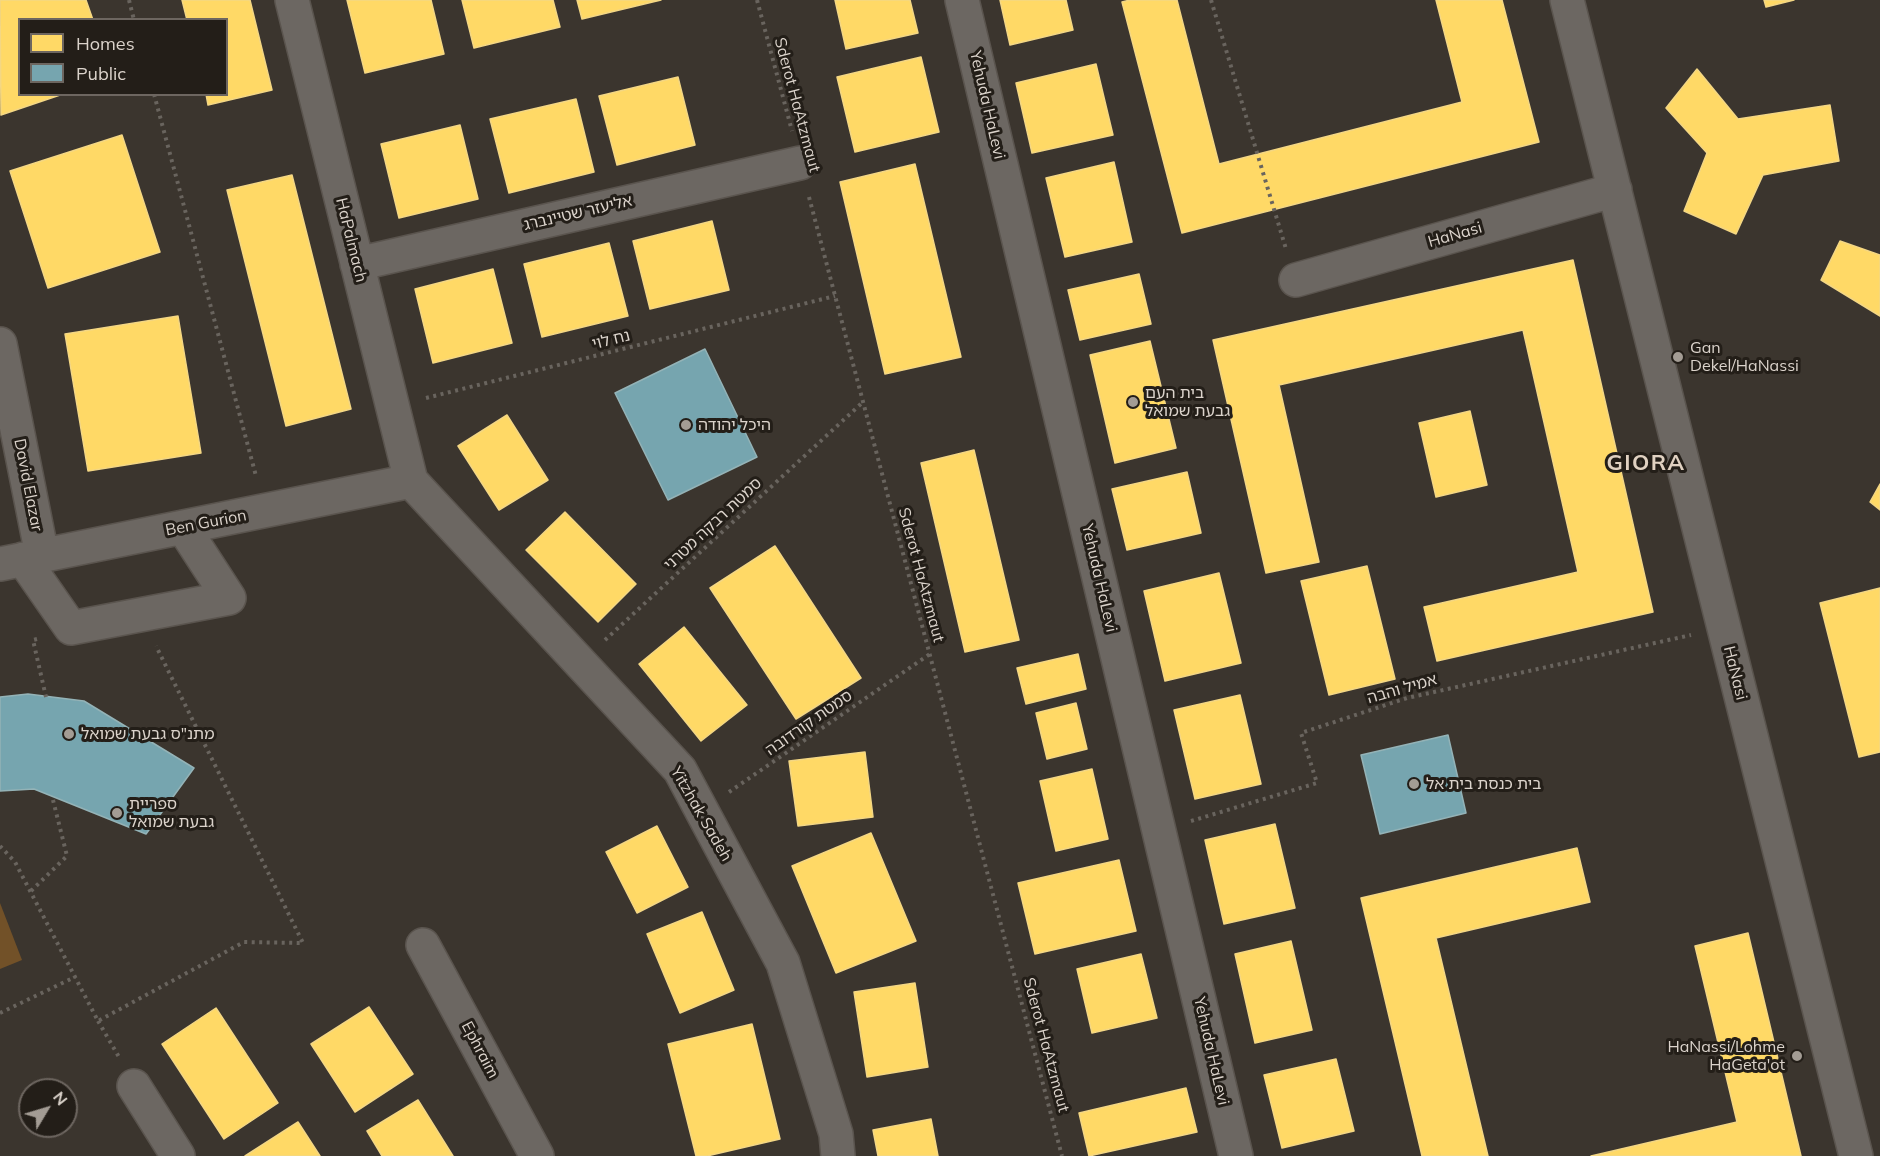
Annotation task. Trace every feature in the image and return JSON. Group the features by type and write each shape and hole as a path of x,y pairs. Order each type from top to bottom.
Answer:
{"street":[{"name":"HaPalmach","path":"292,0 411,481"},
{"name":"Yehuda HaLevi","path":"962,0 1236,1156"},
{"name":"HaNasi","path":"1567,0 1856,1156"},
{"name":"אליעזר שטיינברג","path":"357,264 800,163"},
{"name":"HaNasi","path":"1296,280 1615,190"},
{"name":"David Elazar","path":"0,344 22,560"},
{"name":"Ben Gurion","path":"22,560 411,481"},
{"name":"Yitzhak Sadeh","path":"411,481 680,770 783,963 836,1134 838,1156"},
{"path":"22,560 71,628 229,598 183,527"},
{"name":"Ephraim","path":"423,945 537,1156"},
{"path":"134,1086 178,1156"}],"path":[{"path":"129,0 134,18"},
{"name":"Sderot HaAtzmaut","path":"757,0 1062,1156"},
{"path":"1211,0 1296,280"},
{"path":"155,96 265,510"},
{"name":"נח לוי","path":"393,406 835,296"},
{"name":"סמטת רבקה מטרני","path":"580,663 863,402"},
{"path":"98,1021 244,942 303,943 141,615"},
{"path":"46,697 33,640 71,628"},
{"name":"אמיל והבה","path":"1159,831 1317,783 1301,733 1407,698 1724,628"},
{"name":"סמטת קורדובה","path":"701,811 930,654"},
{"path":"31,891 68,856 52,796"},
{"path":"0,846 15,862 134,1086"},
{"path":"0,1013 75,977"}],"shaded area":[{"path":"0,903 22,960 0,969"}],"building: Homes":[{"path":"0,0 86,0 92,18 18,18 18,96 57,96 1,115"},
{"path":"182,0 250,0 272,90 208,105 206,96 228,96 228,18 186,18"},
{"path":"347,0 431,0 444,54 365,73"},
{"path":"462,0 553,0 560,27 474,48"},
{"path":"577,0 661,0 582,19"},
{"path":"835,0 910,0 918,33 846,49"},
{"path":"1000,0 1066,0 1073,30 1010,45"},
{"path":"1177,0 1219,164 1462,102 1436,0 1502,0 1539,142 1182,233 1122,2"},
{"path":"1764,0 1794,0 1766,7"},
{"path":"921,57 939,132 855,152 837,77"},
{"path":"1096,64 1113,135 1032,153 1016,83"},
{"path":"1697,69 1738,119 1830,105 1839,161 1763,175 1736,234 1684,211 1707,153 1666,108"},
{"path":"678,77 695,145 617,165 599,96"},
{"path":"576,99 594,172 509,193 490,119"},
{"path":"460,125 478,199 399,218 381,144"},
{"path":"122,135 160,252 48,288 10,171"},
{"path":"1114,162 1132,242 1065,257 1046,178"},
{"path":"915,164 961,357 885,374 840,182"},
{"path":"292,175 351,409 286,426 227,190"},
{"path":"712,221 729,290 650,309 633,241"},
{"path":"1840,241 1880,255 1880,316 1821,280"},
{"path":"609,243 628,316 542,337 524,264"},
{"path":"1573,260 1653,612 1437,661 1424,607 1578,572 1523,330 1279,385 1319,562 1266,573 1213,340"},
{"path":"493,269 512,343 433,363 415,289"},
{"path":"1139,274 1151,324 1080,340 1068,290"},
{"path":"178,316 201,453 88,471 65,334"},
{"name":"בית העם גבעת שמואל","path":"1150,341 1176,448 1115,463 1090,355"},
{"path":"1470,411 1487,485 1436,497 1419,423"},
{"path":"507,415 548,480 499,510 458,446"},
{"path":"974,450 1019,640 965,652 921,463"},
{"path":"1187,472 1201,533 1127,550 1112,489"},
{"path":"1880,484 1880,510 1870,502"},
{"path":"565,512 636,584 598,622 526,550"},
{"path":"775,546 861,678 796,719 710,588"},
{"path":"1367,566 1395,679 1329,695 1301,581"},
{"path":"1219,573 1241,663 1165,681 1144,591"},
{"path":"1880,588 1880,752 1859,757 1820,603"},
{"path":"684,627 747,705 701,741 639,664"},
{"path":"1078,654 1086,689 1026,704 1017,668"},
{"path":"1240,695 1261,784 1195,799 1174,710"},
{"path":"1076,703 1087,749 1047,759 1036,713"},
{"path":"865,752 873,817 798,826 789,761"},
{"path":"1092,769 1108,839 1056,851 1040,781"},
{"path":"1275,824 1295,908 1224,924 1205,840"},
{"path":"657,826 688,887 637,913 606,852"},
{"path":"871,833 916,941 836,973 792,866"},
{"path":"1577,848 1590,902 1436,938 1488,1156 1422,1156 1361,898"},
{"path":"1119,860 1136,931 1035,954 1018,883"},
{"path":"702,912 734,990 680,1013 647,934"},
{"path":"1748,933 1801,1156 1591,1156 1737,1122 1695,946"},
{"path":"1291,941 1312,1030 1255,1043 1235,954"},
{"path":"1141,954 1157,1018 1092,1033 1077,969"},
{"path":"915,983 928,1067 867,1077 854,992"},
{"path":"369,1007 413,1074 355,1112 311,1044"},
{"path":"216,1008 278,1103 224,1139 162,1044"},
{"path":"752,1024 780,1139 707,1156 696,1156 668,1044"},
{"path":"1336,1059 1354,1131 1282,1148 1264,1075"},
{"path":"1186,1088 1197,1132 1089,1156 1079,1113"},
{"path":"418,1100 453,1156 382,1156 367,1131"},
{"path":"931,1119 938,1156 878,1156 873,1130"},
{"path":"298,1122 320,1156 245,1156"}],"building: Public":[{"name":"היכל יהודה","path":"705,349 757,457 668,500 615,393"},
{"name":"מתנ\"ס גבעת שמואל","path":"28,694 84,701 194,768 146,834 34,789 0,791 0,697"},
{"name":"בית כנסת בית אל","path":"1448,735 1466,813 1380,834 1361,755"}],"place":[{"name":"Gan Dekel/HaNassi","path":"1678,357"},
{"name":"בית העם גבעת שמואל","path":"1133,402"},
{"name":"היכל יהודה","path":"686,425"},
{"name":"מתנ\"ס גבעת שמואל","path":"69,734"},
{"name":"בית כנסת בית אל","path":"1414,784"},
{"name":"ספריית גבעת שמואל","path":"117,813"},
{"name":"HaNassi/Lohme HaGeta'ot","path":"1797,1056"}],"district":[{"name":"GIORA","path":"1646,463"}]}
